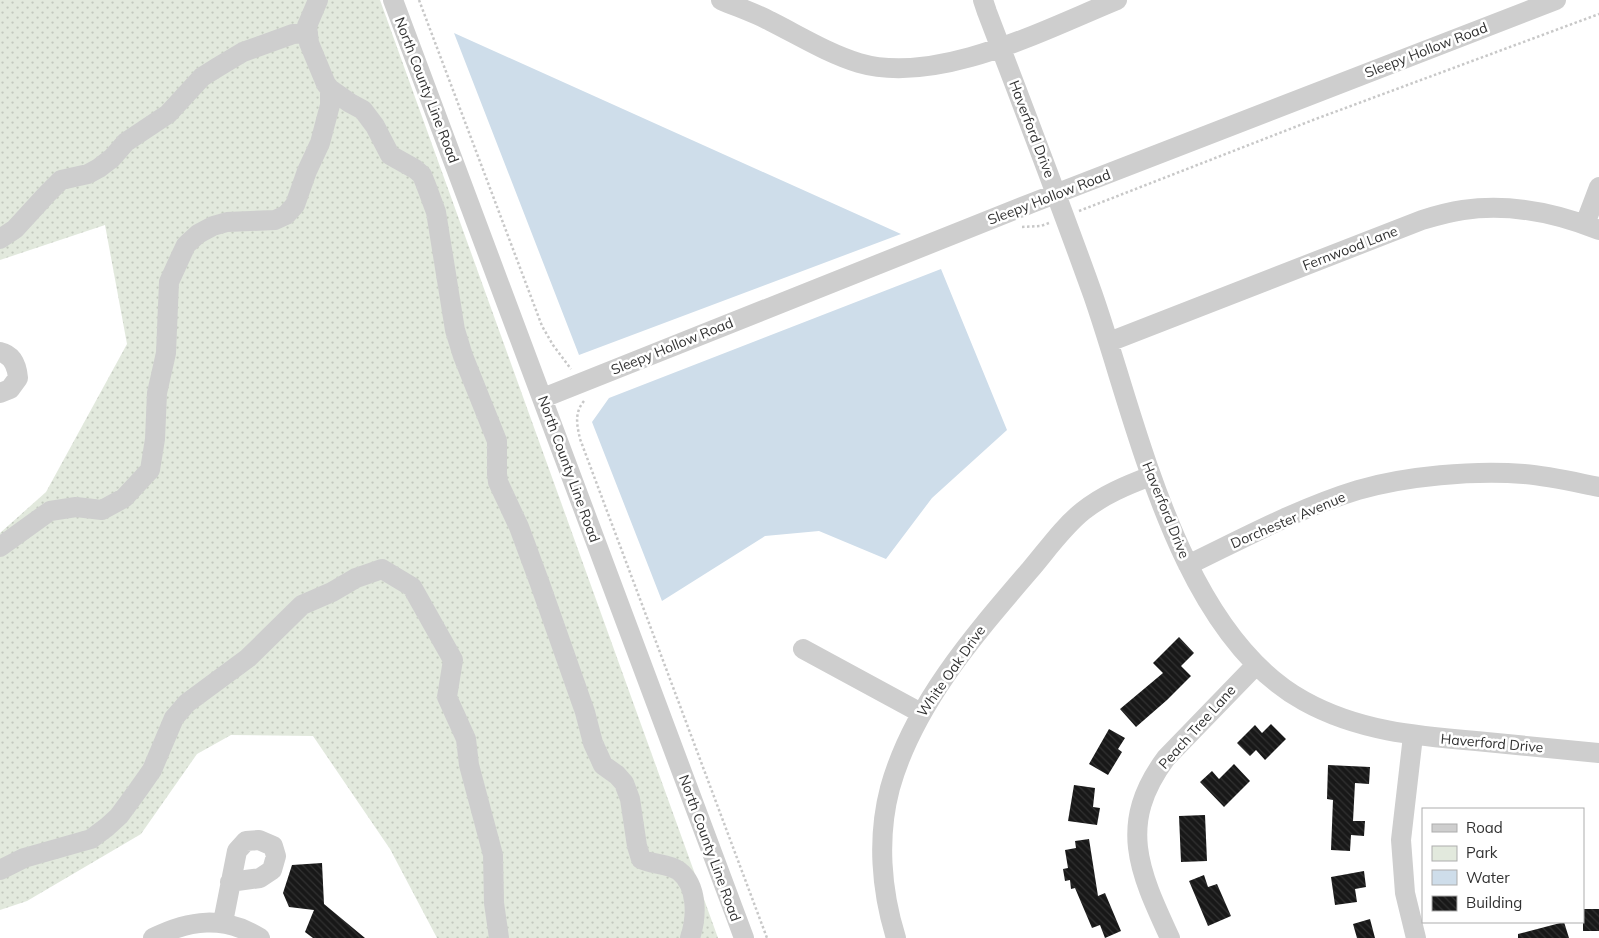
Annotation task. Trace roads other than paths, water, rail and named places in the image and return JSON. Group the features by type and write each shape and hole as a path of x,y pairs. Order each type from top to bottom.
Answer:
{"street":[{"path":"318,0 306,26 309,43 326,84 330,89 363,110 375,126 390,155 415,169 422,175 426,185 436,212 455,330 463,356 497,441 498,482 519,527 540,584 585,712 593,743 603,765 617,775 624,783 630,799 637,846 641,859 650,864 666,866 678,871 688,882 694,895 693,929 690,938"},
{"name":"North County Line Road","path":"393,0 744,938"},
{"path":"721,0 769,20 831,53 880,67 913,67 941,64 1001,48 1117,0"},
{"name":"Haverford Drive","path":"984,0 1065,216 1109,342 1151,476 1188,565 1221,623 1256,665 1302,700 1353,722 1412,736 1599,753"},
{"name":"Sleepy Hollow Road","path":"543,398 1057,194 1556,0"},
{"path":"0,239 15,229 61,180 88,174 100,168 126,142 168,114 202,77 218,66 243,52 293,34 308,33"},
{"path":"0,546 50,511 76,506 102,510 124,498 150,470 155,439 157,393 166,353 169,282 186,245 198,234 213,226 227,222 275,220 286,215 295,205 307,171 320,143 330,105 330,89"},
{"path":"1592,227 1599,187"},
{"name":"Fernwood Lane","path":"1109,342 1422,220 1442,214 1471,209 1515,208 1542,212 1592,227"},
{"path":"0,352 5,353 16,364 18,378 10,390 0,393"},
{"name":"Dorchester Avenue","path":"1188,565 1273,523 1321,503 1360,490 1391,483 1425,478 1508,474 1561,479 1599,487"},
{"name":"White Oak Drive","path":"896,938 886,896 883,869 882,843 885,815 898,764 908,738 921,713 981,627 1073,520 1102,498 1151,476"},
{"path":"0,870 24,858 91,839 108,827 119,816 152,770 174,718 187,703 248,658 302,605 332,592 356,578 382,569 412,587 453,660 448,697 466,739 469,765 493,855 494,903 498,938"},
{"path":"802,649 921,713"},
{"name":"Peach Tree Lane","path":"1170,938 1146,885 1139,858 1137,827 1143,801 1158,768 1166,758 1256,665"},
{"path":"1412,736 1401,840 1405,893 1416,938"},
{"path":"223,922 230,882"},
{"path":"153,938 167,931 196,923 223,922 260,938"}],"water":[{"path":"454,33 901,234 579,355"},
{"path":"941,269 1007,430 932,498 886,559 819,531 765,536 662,601 592,422 609,398"}]}
